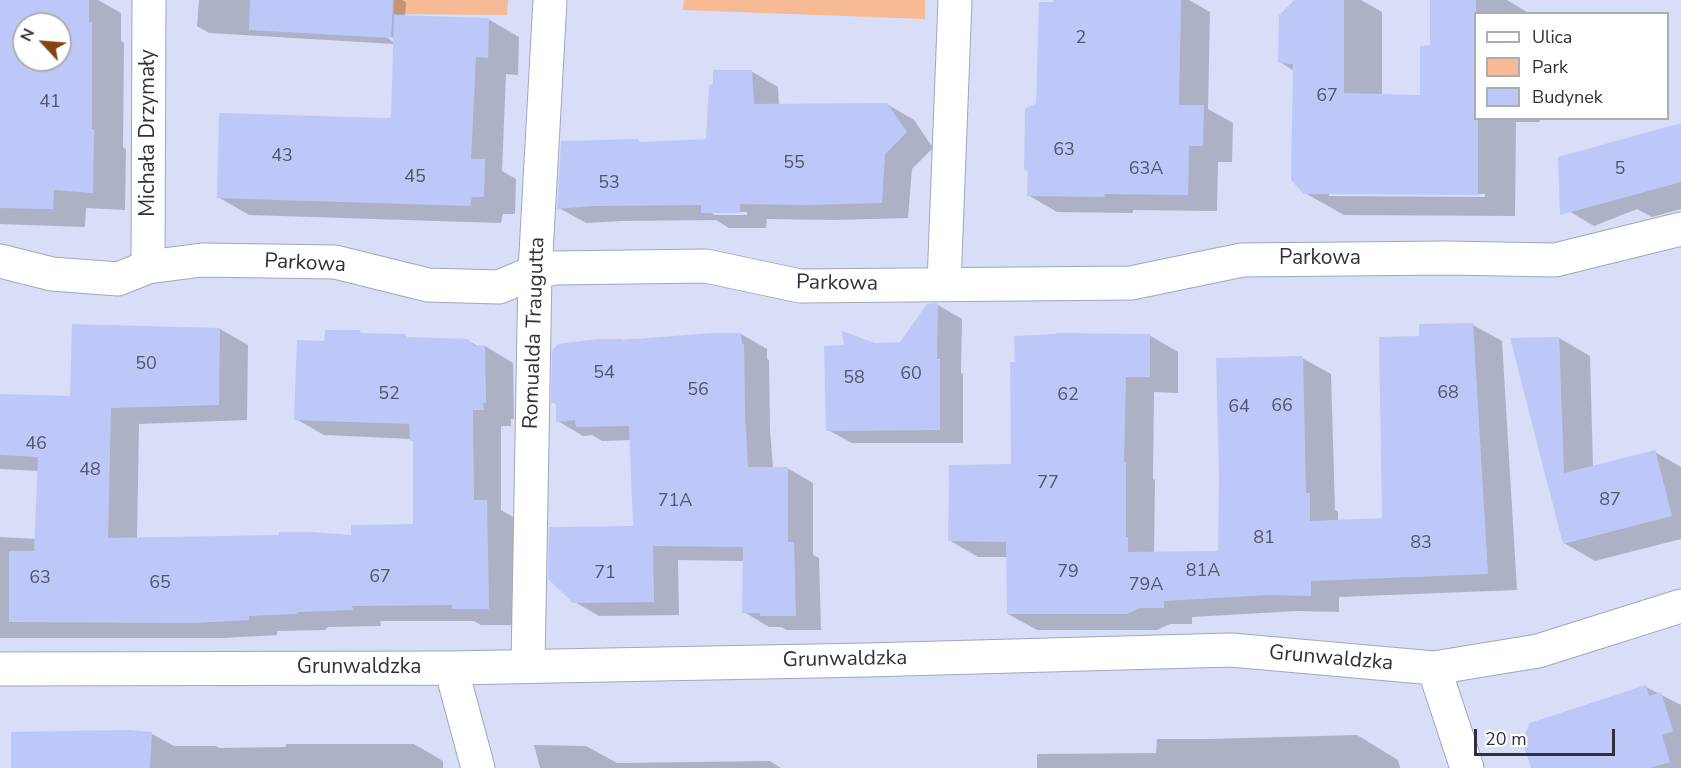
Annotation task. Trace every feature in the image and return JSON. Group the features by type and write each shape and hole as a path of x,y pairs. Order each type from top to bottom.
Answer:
{"street":[{"name":"Michała Drzymały","path":"148,267 149,0"},
{"name":"Romualda Traugutta","path":"528,665 535,272 550,0"},
{"path":"944,284 955,0"},
{"name":"Parkowa","path":"0,261 52,274 118,279 148,267 202,260 335,262 428,285 499,287 535,272 554,268 706,266 800,286 1131,283 1242,260 1447,258 1555,260 1681,230"},
{"name":"Grunwaldzka","path":"0,669 451,668 1232,650 1434,668 1538,651 1681,606"},
{"path":"451,668 478,768"},
{"path":"1434,668 1467,768"}],"green space":[{"path":"394,0 508,0 507,15 394,14"},
{"path":"684,0 925,0 925,19 683,10"}],"building":[{"path":"0,0 89,0 89,23 92,22 93,193 54,190 53,209 0,208"},
{"path":"250,0 393,0 391,38 249,30"},
{"path":"1053,0 1181,0 1179,105 1204,105 1203,146 1189,146 1188,195 1027,196 1028,171 1024,170 1025,109 1036,103 1039,2 1053,2"},
{"path":"1294,0 1344,0 1344,93 1420,95 1420,46 1430,45 1430,0 1476,0 1474,120 1478,120 1478,195 1304,194 1291,180 1293,64 1278,63 1279,15"},
{"path":"394,15 489,18 488,58 476,57 471,159 485,159 484,197 472,197 470,206 217,198 219,113 391,118"},
{"path":"713,70 752,70 754,104 887,103 907,132 885,154 882,203 740,204 740,213 701,213 701,205 593,206 557,209 561,141 638,139 639,142 706,139 709,85 713,84"},
{"path":"1681,123 1681,182 1560,215 1558,157"},
{"path":"938,303 937,359 940,359 940,430 826,431 824,346 844,345 842,331 875,343 900,342 927,304"},
{"path":"1473,323 1488,574 1311,581 1311,596 1267,595 1164,601 1164,608 1140,608 1127,614 1007,614 1006,542 948,541 949,465 1011,464 1010,362 1015,362 1014,336 1056,333 1150,334 1150,377 1126,377 1124,462 1126,462 1128,552 1218,551 1216,358 1303,356 1306,493 1310,493 1310,521 1382,518 1379,337 1419,336 1419,324"},
{"path":"72,324 220,328 219,405 111,408 108,538 279,535 279,532 351,535 351,525 413,524 413,441 410,441 409,424 294,420 297,340 324,341 325,330 360,330 360,333 405,334 405,337 468,339 474,346 485,345 486,403 483,403 484,410 473,410 474,500 487,500 489,609 452,609 452,605 352,606 353,610 249,616 249,620 194,623 9,622 9,551 34,551 38,457 0,455 0,394 70,396"},
{"path":"741,333 742,344 744,344 748,467 788,467 788,542 794,542 796,616 760,616 760,613 742,613 743,547 653,546 654,602 573,603 548,579 549,527 633,526 629,426 576,427 575,420 556,422 556,403 551,403 552,350 558,344 598,339 622,340"},
{"path":"1559,337 1564,473 1655,450 1672,516 1563,544 1510,338"},
{"path":"1646,685 1649,696 1661,692 1673,731 1662,735 1670,762 1650,768 1531,768 1522,740 1530,723"},
{"path":"130,730 152,732 150,768 11,768 11,732"}]}
